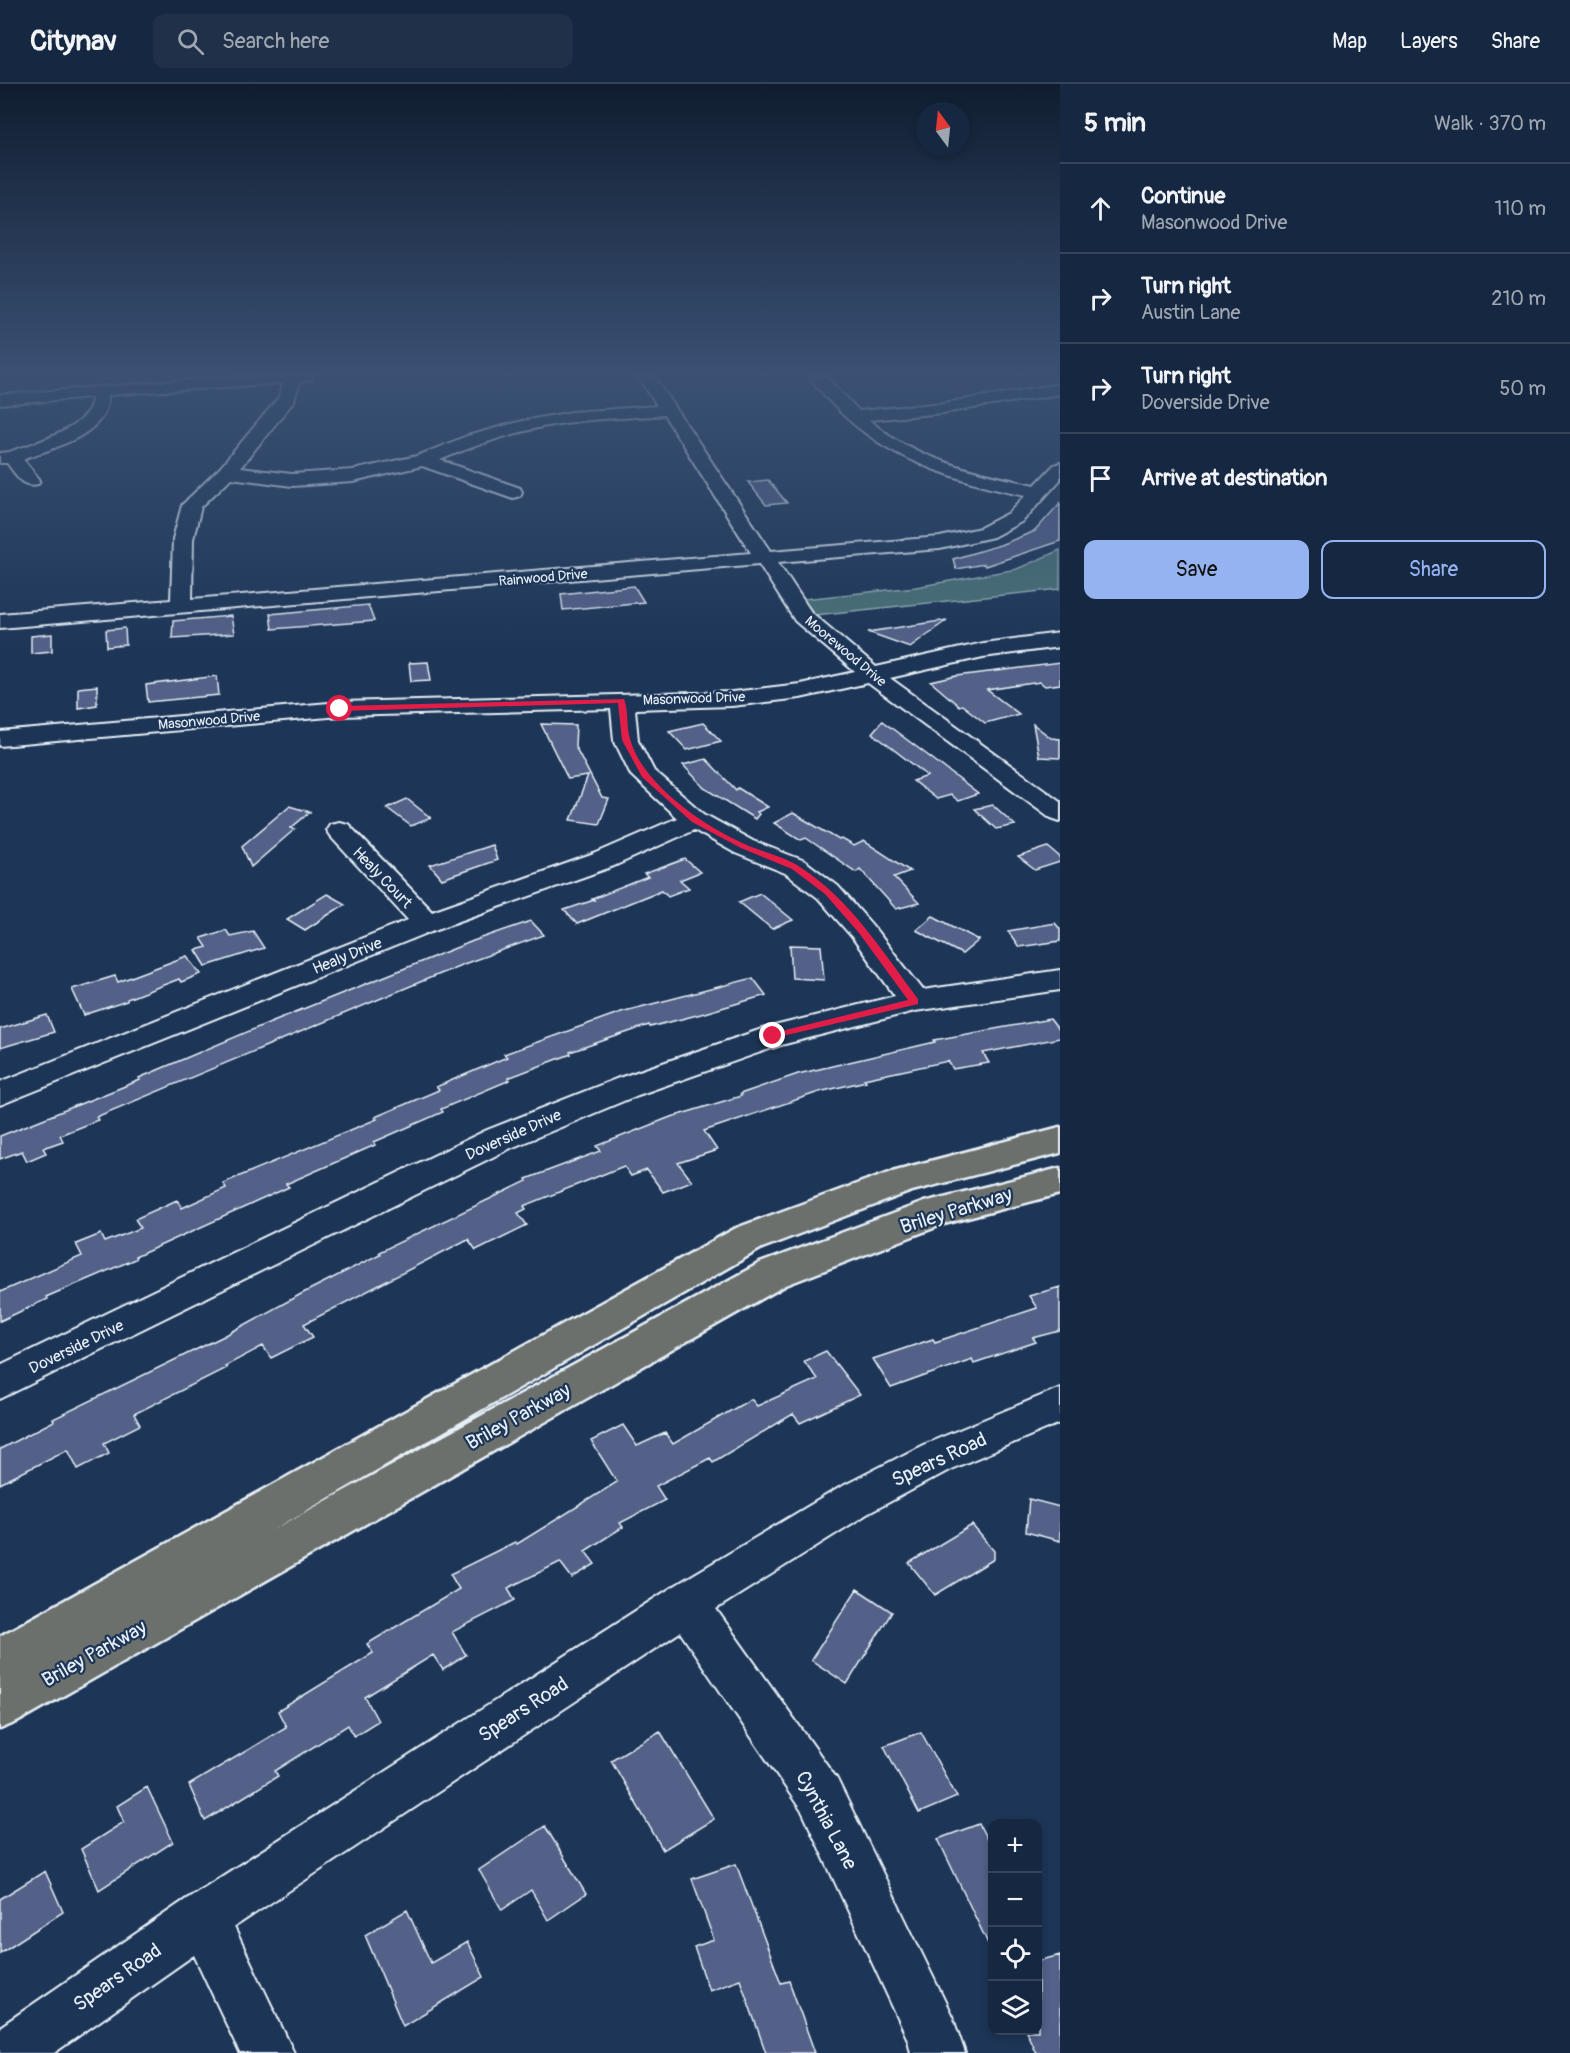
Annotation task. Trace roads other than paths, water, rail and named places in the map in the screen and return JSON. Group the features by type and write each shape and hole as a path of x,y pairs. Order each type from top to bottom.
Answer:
{"highway":[{"path":"0,1660 749,1238 906,1180 1060,1140"},
{"name":"Briley Parkway","path":"0,1705 772,1274 937,1212 1060,1181"}],"street":[{"path":"18,469 31,480"},
{"path":"181,606 183,539 192,505 230,469"},
{"path":"227,472 292,480 353,476 384,469"},
{"path":"448,469 513,492"},
{"name":"Moorewood Drive","path":"707,469 803,616 872,675 1055,803"},
{"path":"944,469 959,475 1038,492"},
{"name":"Rainwood Drive","path":"0,621 940,543 986,533 1016,517 1060,469"},
{"name":"Masonwood Drive","path":"0,739 340,709 622,700 732,699 800,691 983,650 1060,640"},
{"path":"622,700 626,740 644,775 695,820 744,847 795,867 828,892 862,931 915,1001"},
{"name":"Healy Drive","path":"0,1094 427,923 604,860 695,820"},
{"name":"Healy Court","path":"339,830 427,923"},
{"name":"Doverside Drive","path":"0,1383 499,1138 627,1087 773,1036 915,1001 1060,980"},
{"name":"Spears Road","path":"8,2053 203,1918 686,1603 864,1495 938,1457 1060,1406"},
{"name":"Cynthia Lane","path":"686,1603 819,1796 933,2035 938,2053"},
{"path":"203,1918 267,2053"}]}
